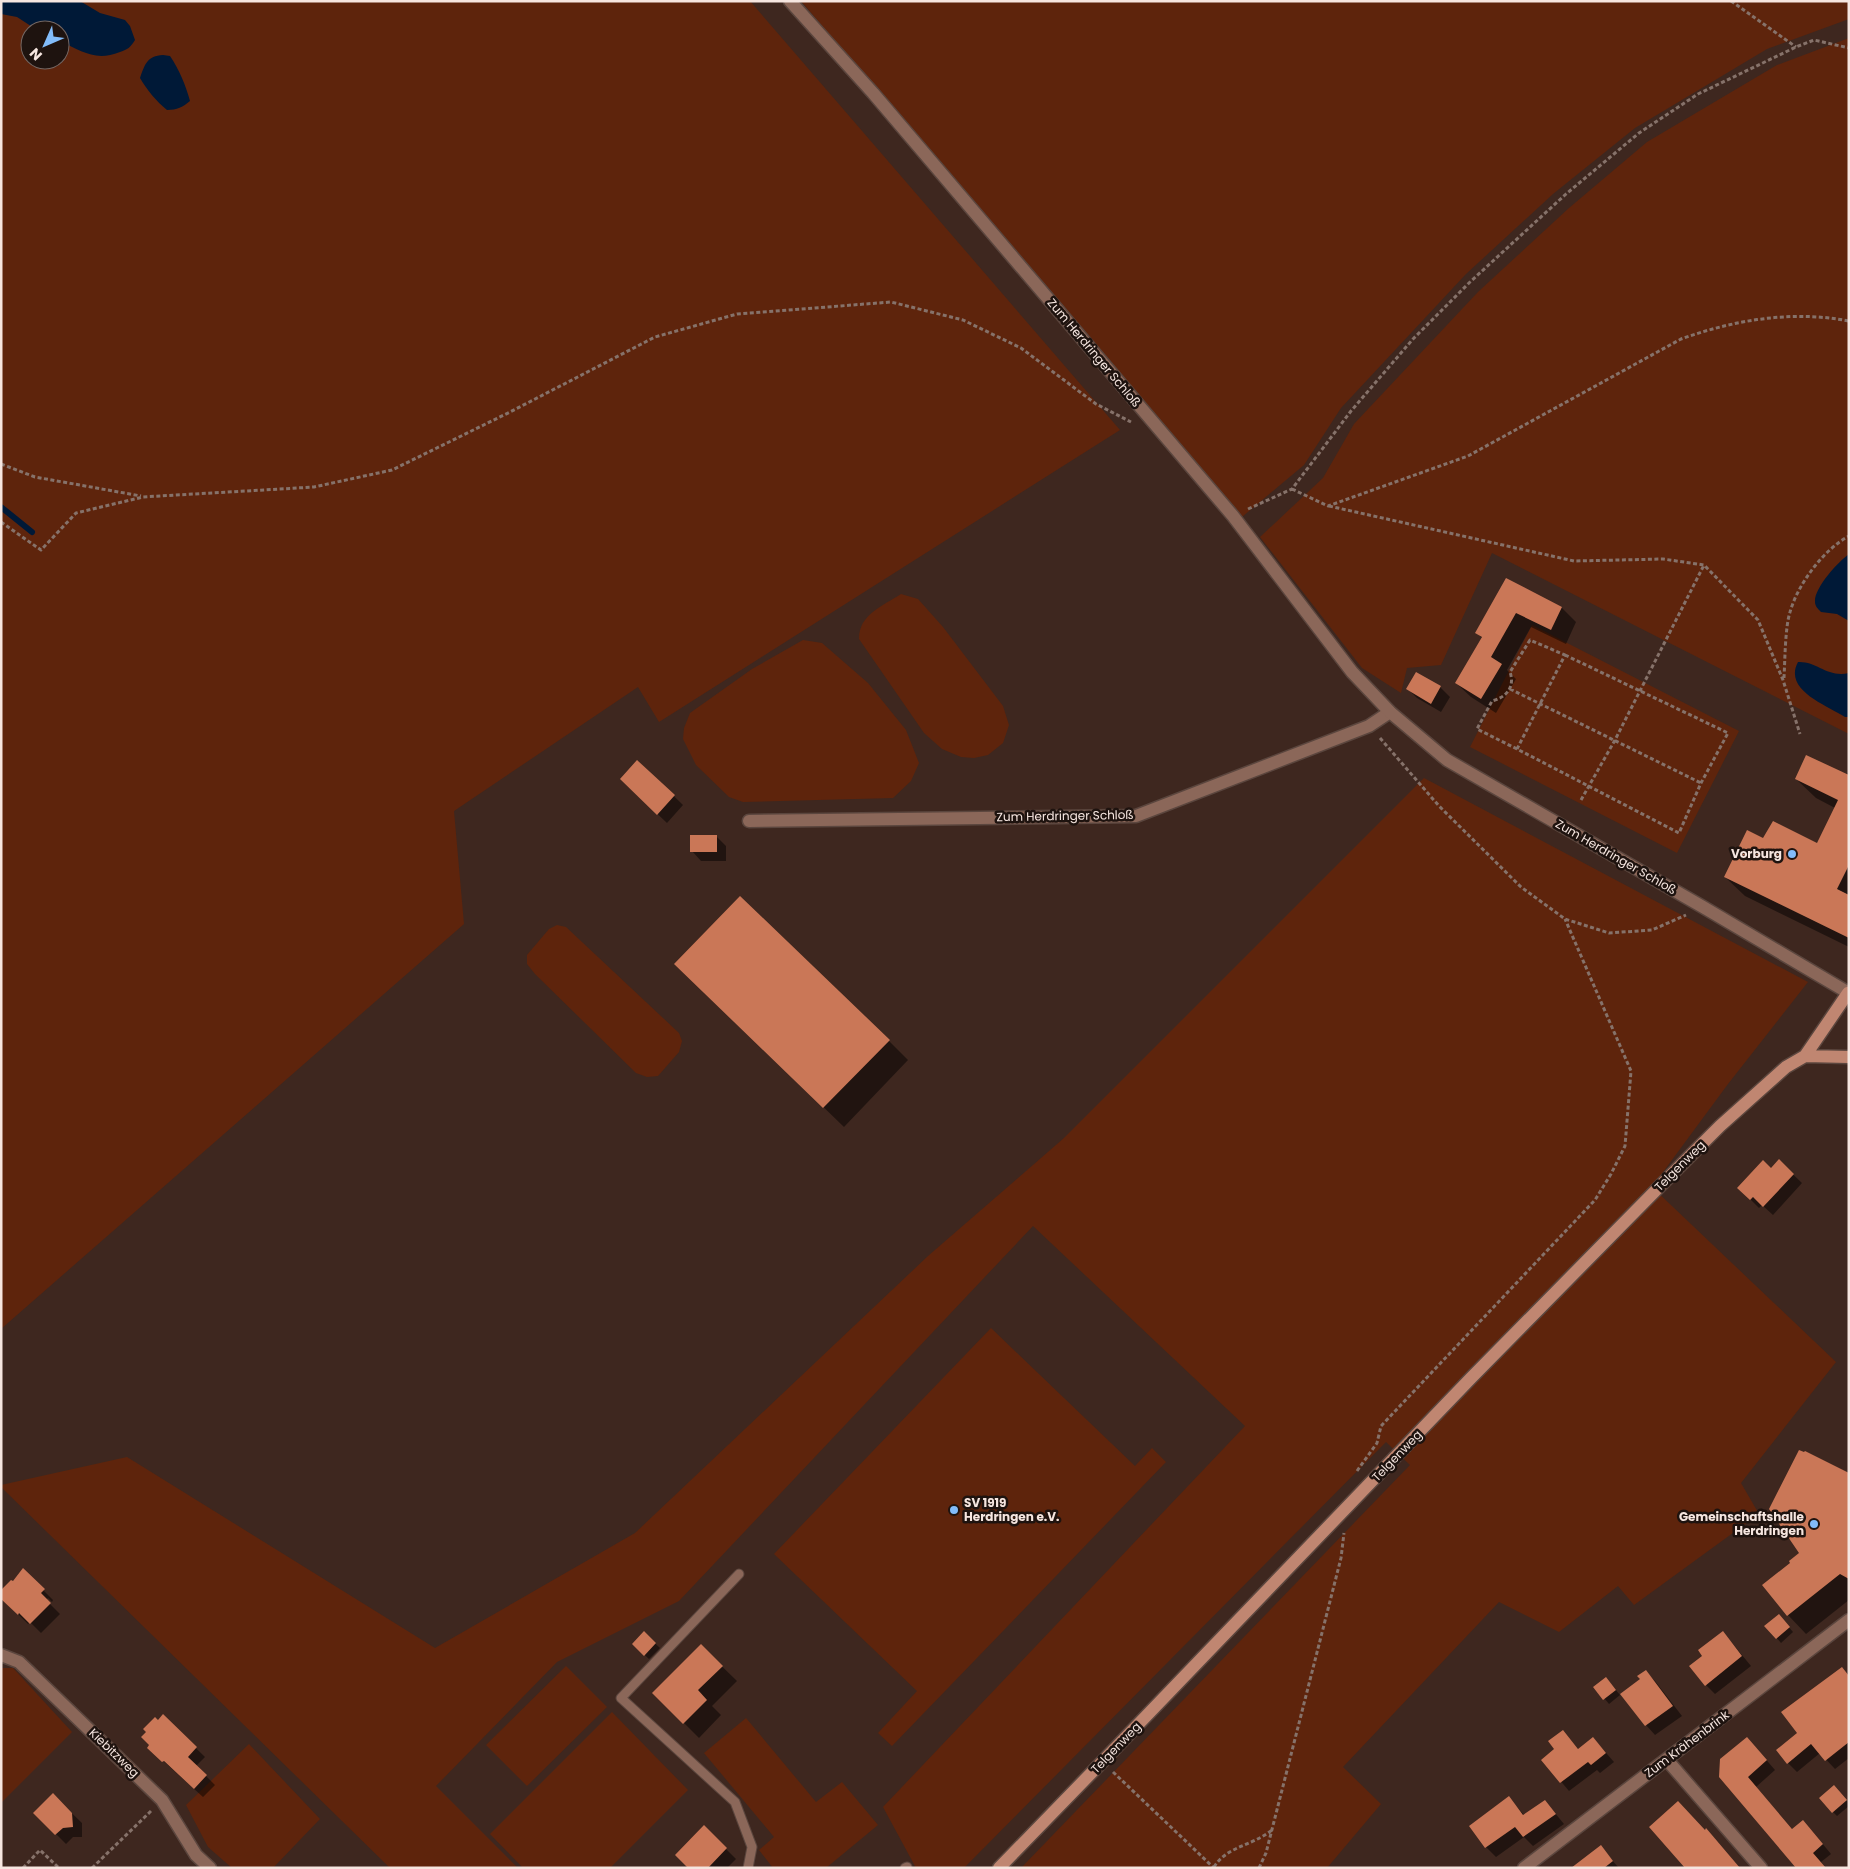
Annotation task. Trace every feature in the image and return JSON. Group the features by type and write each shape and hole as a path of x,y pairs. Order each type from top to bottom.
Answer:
{"main road":[{"name":"Telgenweg","path":"999,1868 1471,1378 1681,1165 1720,1126 1786,1067 1805,1056 1849,993"},
{"path":"1805,1056 1849,1057"}],"street":[{"name":"Zum Herdringer Schloß","path":"790,1 873,93 1233,516 1352,672 1390,712 1447,760 1849,993"},
{"name":"Zum Herdringer Schloß","path":"749,821 1136,816 1369,726 1390,712"},
{"name":"Zum Krähenbrink","path":"1524,1868 1849,1620"},
{"name":"Kiebitzweg","path":"1,1655 19,1662 162,1800 196,1854 210,1868"},
{"path":"1667,1760 1760,1868"}],"lane":[{"path":"739,1574 621,1698 735,1802 752,1847 748,1868"}],"path":[{"path":"1731,1 1796,47"},
{"path":"1233,516 1292,489 1351,410 1413,339 1470,282 1566,194 1639,133 1698,94 1796,47 1814,40 1849,48"},
{"path":"1,522 40,550 76,514 144,497 314,487 392,470 655,337 737,314 891,302 963,320 1021,348 1096,404 1131,422"},
{"path":"1328,506 1468,456 1681,339 1708,329 1749,320 1790,316 1849,322"},
{"path":"1,464 35,477 144,497"},
{"path":"1292,489 1328,506 1574,561 1663,558 1704,565 1758,620 1784,680 1800,734"},
{"path":"1784,680 1789,613 1794,600 1800,588 1819,562 1849,536"},
{"path":"1581,800 1615,740 1704,565"},
{"path":"1530,640 1565,655 1728,733 1701,782 1679,833 1477,729 1492,701 1501,698 1510,689 1512,681 1510,672 1530,640"},
{"path":"1517,749 1565,655"},
{"path":"1510,689 1701,782"},
{"path":"1369,726 1439,806 1514,880 1565,919 1609,933 1652,930 1703,907"},
{"path":"1102,1762 1214,1867 1221,1856 1227,1852 1262,1838 1272,1829"},
{"path":"92,1868 162,1800"},
{"path":"23,1868 40,1850 59,1868"}],"shaded area":[{"path":"1,1 750,1 1120,430 659,722 638,687 454,811 464,924 1,1329"},
{"path":"801,1 1849,1 1849,19 1767,49 1635,128 1553,194 1466,274 1341,408 1304,465 1242,517"},
{"path":"1849,38 1849,734 1492,553 1441,665 1407,668 1401,693 1362,668 1260,537 1323,478 1354,424 1478,292 1569,208 1647,142 1777,65"},
{"path":"901,594 918,599 943,627 1003,706 1009,725 1003,743 988,755 974,758 961,757 942,749 924,733 859,639 860,630 868,617"},
{"path":"1532,625 1739,731 1677,853 1470,747"},
{"path":"803,640 822,643 868,683 906,730 919,763 911,781 893,798 743,802 729,797 696,765 683,739 684,728 690,713 752,669"},
{"path":"1424,778 1808,982 1728,1084 1652,1187 1836,1362 1741,1483 1759,1514 1634,1605 1618,1586 1559,1632 1499,1602 1343,1767 1381,1804 1327,1868 1021,1868 1410,1465 1386,1442 964,1868 916,1868 883,1807 1245,1426 1033,1226 679,1601 557,1662 436,1786 518,1868 390,1868 1,1487 1,1485 127,1457 435,1648 635,1533 928,1256 1064,1138"},
{"path":"557,925 566,927 679,1033 682,1041 679,1052 658,1076 647,1077 636,1073 527,964 527,955 549,929"},
{"name":"SV 1919 Herdringen e.V.","path":"991,1328 1135,1466 1152,1448 1166,1462 892,1746 878,1733 917,1691 774,1554"},
{"path":"566,1666 607,1707 527,1786 486,1745"},
{"path":"1,1668 13,1668 72,1732 1,1803"},
{"path":"612,1712 688,1790 610,1868 523,1868 490,1834"},
{"path":"746,1718 816,1802 842,1782 878,1825 826,1868 773,1868 759,1850 774,1837 704,1753"},
{"path":"249,1744 320,1819 273,1868 232,1868 208,1847 186,1805"}],"water":[{"path":"1,1 80,1 100,13 125,20 130,26 135,40 130,47 120,52 96,56 70,46 70,20 22,20 17,17 1,14"},
{"path":"163,55 170,56 173,61 182,78 190,101 182,106 167,110 152,95 140,78 143,69 150,59"},
{"path":"1849,554 1849,621 1837,614 1821,612 1815,602 1822,583"},
{"path":"1798,662 1805,662 1834,673 1849,673 1849,717 1845,717 1818,702 1801,689 1796,681 1795,672"}],"building":[{"path":"1506,578 1562,607 1551,630 1516,613 1491,657 1502,664 1481,699 1455,683 1482,637 1475,633"},
{"path":"1416,672 1441,686 1431,704 1406,689"},
{"name":"Vorburg","path":"1806,755 1849,775 1849,865 1837,889 1849,895 1849,938 1724,877 1747,830 1763,838 1773,821 1817,843 1838,800 1795,779"},
{"path":"637,760 675,795 657,815 620,779"},
{"path":"690,835 717,835 717,852 690,852"},
{"path":"740,896 890,1040 823,1108 674,964"},
{"path":"1779,1159 1794,1174 1763,1207 1753,1197 1750,1200 1737,1188 1763,1160 1771,1168"},
{"name":"Gemeinschaftshalle Herdringen","path":"1799,1450 1805,1451 1849,1473 1849,1579 1840,1574 1787,1616 1762,1585 1790,1563 1789,1561 1799,1553 1769,1509"},
{"path":"23,1568 45,1589 41,1593 51,1603 30,1624 1,1599 1,1590 11,1580 13,1581"},
{"path":"1779,1614 1790,1627 1776,1639 1764,1626"},
{"path":"644,1631 656,1643 644,1656 632,1644"},
{"path":"1723,1631 1742,1656 1705,1686 1689,1666 1702,1656 1698,1650"},
{"path":"701,1644 723,1666 698,1690 707,1700 683,1724 652,1693"},
{"path":"1842,1667 1849,1676 1849,1742 1825,1761 1811,1744 1787,1764 1776,1750 1797,1733 1781,1712"},
{"path":"1646,1670 1673,1706 1645,1726 1620,1694 1640,1679 1637,1676"},
{"path":"1606,1677 1616,1690 1603,1700 1593,1687"},
{"path":"163,1714 197,1747 188,1757 207,1775 194,1789 147,1748 149,1745 141,1737 146,1732 143,1729 155,1717 158,1720"},
{"path":"1563,1730 1578,1749 1593,1737 1606,1753 1591,1765 1588,1762 1560,1783 1541,1760 1554,1749 1548,1741"},
{"path":"1747,1737 1767,1760 1748,1777 1792,1829 1803,1820 1823,1844 1813,1853 1826,1868 1796,1868 1719,1777 1720,1759"},
{"path":"1834,1785 1847,1800 1832,1813 1819,1798"},
{"path":"53,1793 72,1813 73,1827 63,1828 55,1835 33,1813"},
{"path":"1509,1796 1523,1815 1545,1800 1556,1814 1523,1837 1515,1827 1485,1848 1469,1826"},
{"path":"1678,1801 1705,1830 1706,1828 1740,1868 1685,1868 1649,1827"},
{"path":"704,1825 727,1848 708,1868 688,1868 675,1855"},
{"path":"1601,1845 1613,1861 1604,1868 1571,1868"}],"waterway":[{"path":"1,507 32,532"}],"place":[{"name":"Vorburg","path":"1792,854"},
{"name":"SV 1919 Herdringen e.V.","path":"954,1510"},
{"name":"Gemeinschaftshalle Herdringen","path":"1814,1524"}]}
